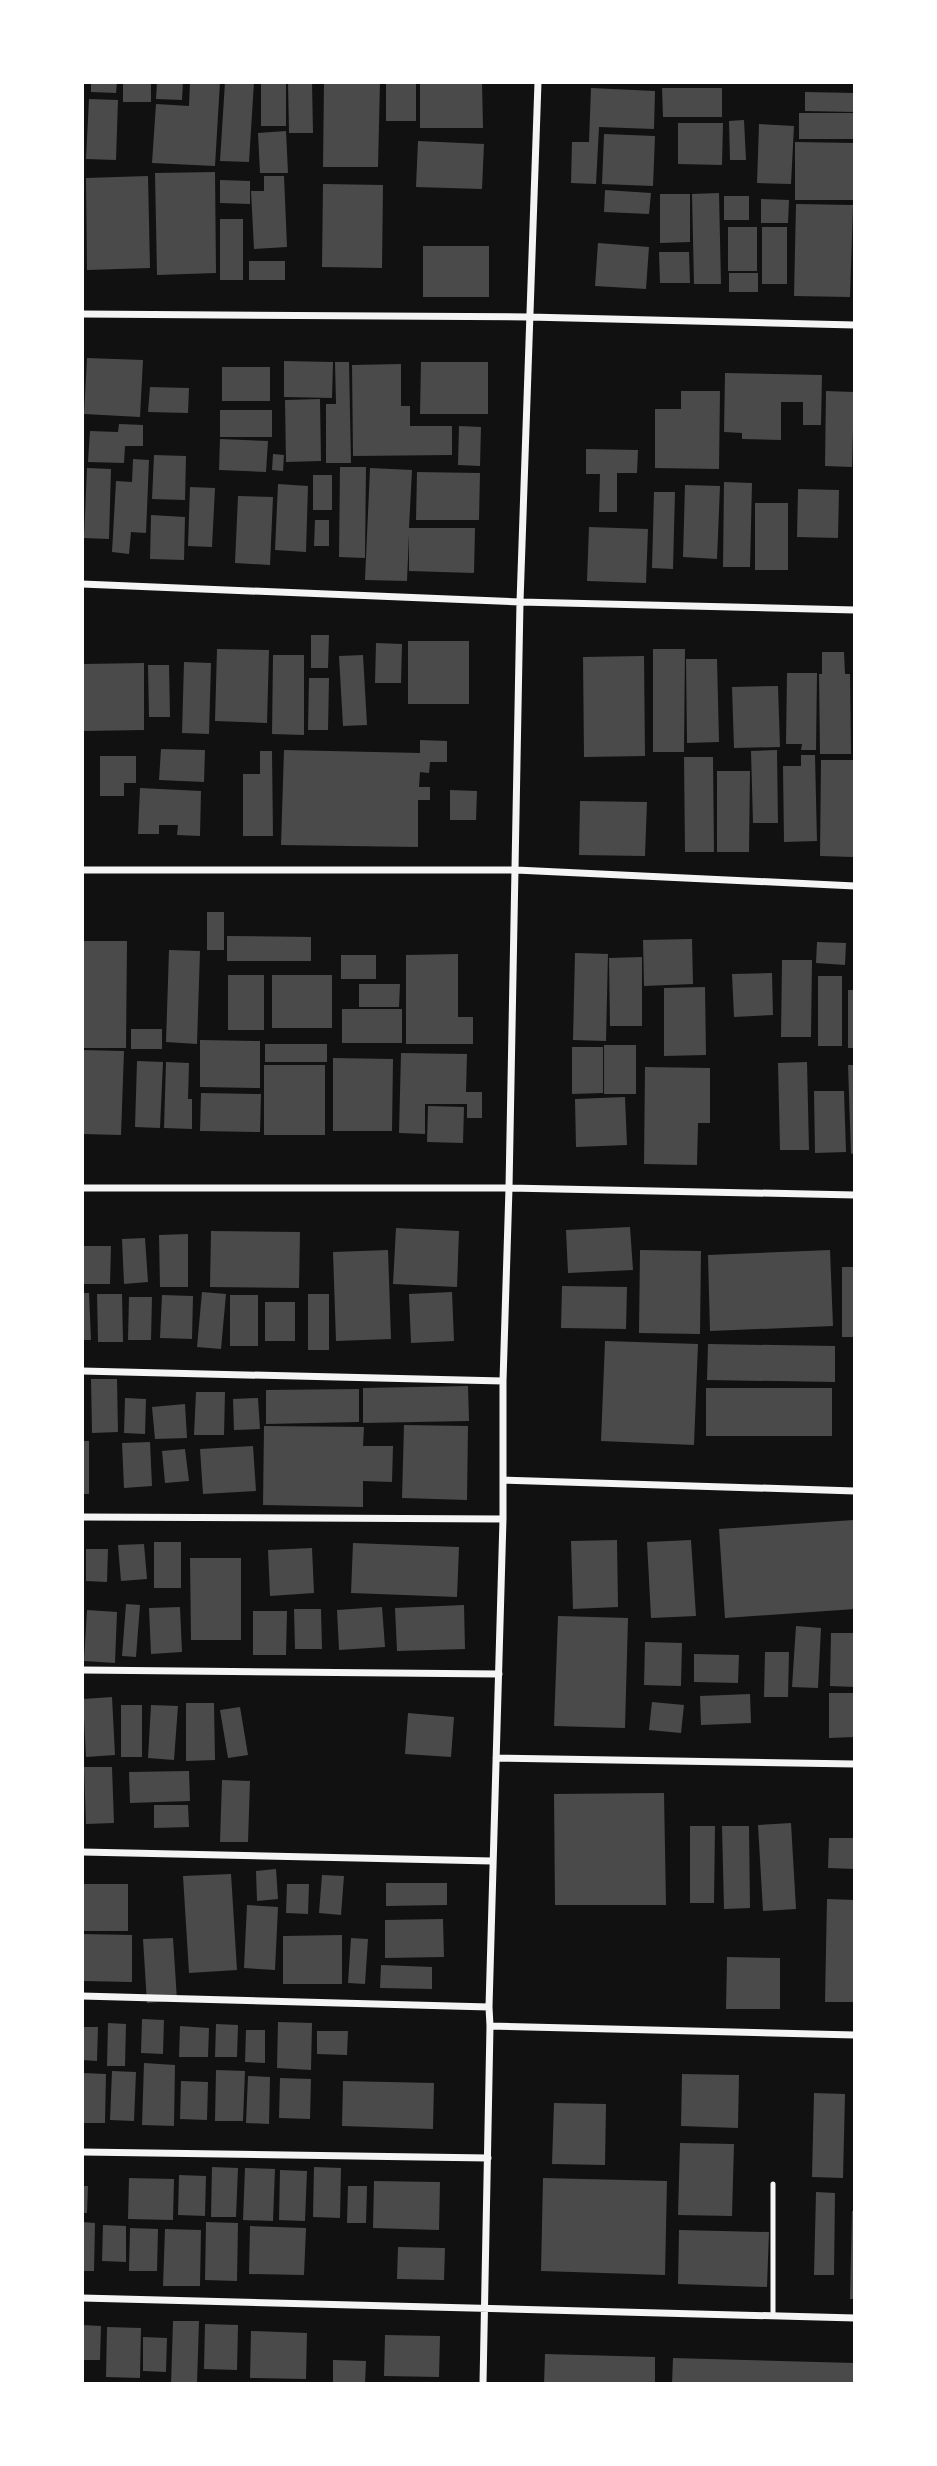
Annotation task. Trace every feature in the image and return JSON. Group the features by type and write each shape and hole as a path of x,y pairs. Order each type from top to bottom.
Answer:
{"street":[{"path":"483,2384 520,602 538,82"},
{"path":"82,314 529,317 855,325"},
{"path":"82,584 520,602 855,610"},
{"path":"82,870 516,870 855,886"},
{"path":"82,1188 509,1188 855,1195"},
{"path":"82,1371 503,1381"},
{"path":"503,1480 855,1491"},
{"path":"82,1517 503,1519"},
{"path":"82,1670 499,1674"},
{"path":"496,1758 855,1764"},
{"path":"82,1852 492,1861"},
{"path":"82,1996 489,2007"},
{"path":"491,2026 855,2035"},
{"path":"82,2152 488,2158"},
{"path":"82,2298 855,2318"}],"lane":[{"path":"773,2184 773,2316"}],"building":[{"path":"91,82 117,82 116,93 91,92"},
{"path":"123,82 151,82 151,102 123,102"},
{"path":"157,82 183,82 182,100 156,99"},
{"path":"190,82 220,82 215,166 152,163 156,104 189,106"},
{"path":"225,82 254,82 249,162 220,161"},
{"path":"261,82 286,82 286,126 261,126"},
{"path":"288,82 312,82 313,133 289,133"},
{"path":"324,82 380,82 378,167 323,167"},
{"path":"386,82 416,82 416,121 386,121"},
{"path":"420,82 482,82 483,128 420,128"},
{"path":"591,88 655,91 654,129 599,127 596,184 571,183 572,142 589,142"},
{"path":"662,88 722,88 722,117 663,117"},
{"path":"805,92 855,93 855,112 805,111"},
{"path":"89,99 118,100 116,160 86,159"},
{"path":"799,113 855,113 855,139 799,139"},
{"path":"744,120 746,160 730,160 729,121"},
{"path":"678,123 723,123 722,165 678,164"},
{"path":"759,124 794,126 791,184 757,183"},
{"path":"286,131 288,173 260,173 258,133"},
{"path":"604,134 655,136 653,186 602,184"},
{"path":"418,141 484,144 482,189 416,187"},
{"path":"795,142 855,143 855,200 795,200"},
{"path":"215,172 216,273 157,275 155,173"},
{"path":"148,176 150,268 87,270 86,178"},
{"path":"264,176 284,176 287,247 254,249 251,191 264,191"},
{"path":"220,180 250,181 250,204 220,203"},
{"path":"323,184 383,185 382,268 322,267"},
{"path":"605,190 651,193 649,214 604,212"},
{"path":"719,193 721,284 694,284 692,194"},
{"path":"660,194 690,194 690,242 660,243"},
{"path":"724,196 749,196 749,220 724,220"},
{"path":"761,199 789,200 788,223 761,223"},
{"path":"796,204 853,205 850,297 794,296"},
{"path":"220,219 243,219 243,280 220,280"},
{"path":"728,227 757,227 757,271 728,271"},
{"path":"762,227 787,227 787,284 762,284"},
{"path":"598,243 649,247 646,289 595,286"},
{"path":"423,246 489,246 489,297 423,297"},
{"path":"659,252 689,252 690,283 660,283"},
{"path":"249,261 285,261 285,280 249,280"},
{"path":"729,273 758,273 758,292 729,292"},
{"path":"87,358 143,360 140,417 84,414"},
{"path":"284,361 333,362 332,398 284,397"},
{"path":"335,362 349,362 351,463 326,463 326,404 336,404"},
{"path":"421,362 488,362 488,414 420,414"},
{"path":"401,364 401,406 410,406 410,426 452,426 452,455 353,456 352,365"},
{"path":"222,367 270,367 270,401 222,401"},
{"path":"725,373 822,375 821,425 803,425 803,402 781,402 781,440 742,439 742,433 724,432"},
{"path":"150,387 189,388 188,413 148,412"},
{"path":"681,391 720,391 719,469 655,468 655,409 681,409"},
{"path":"826,391 854,392 852,467 825,466"},
{"path":"320,399 321,461 286,462 285,400"},
{"path":"220,410 272,410 272,437 220,437"},
{"path":"119,424 143,425 143,446 125,446 124,463 88,462 90,431 118,432"},
{"path":"459,426 481,427 480,466 458,465"},
{"path":"220,439 268,441 266,472 219,470"},
{"path":"586,449 638,450 637,473 617,473 617,512 599,512 600,474 586,474"},
{"path":"273,454 284,455 283,471 272,470"},
{"path":"154,455 186,456 185,500 152,499"},
{"path":"133,459 149,460 146,533 131,532 129,554 112,552 116,481 132,482"},
{"path":"340,467 366,467 365,558 339,557"},
{"path":"87,468 111,469 109,539 84,538"},
{"path":"370,468 412,470 409,528 475,528 474,573 409,571 409,534 407,581 365,580"},
{"path":"417,472 480,473 479,520 416,520"},
{"path":"313,475 332,475 332,510 313,510"},
{"path":"724,482 752,483 750,567 723,567"},
{"path":"278,484 308,486 306,552 275,550"},
{"path":"685,485 720,486 717,559 683,557"},
{"path":"190,487 215,488 212,547 188,546"},
{"path":"798,489 839,490 838,538 797,537"},
{"path":"654,492 675,492 673,569 652,568"},
{"path":"238,496 273,497 270,565 235,563"},
{"path":"755,503 788,503 788,570 755,570"},
{"path":"151,515 185,517 184,560 150,559"},
{"path":"315,520 329,520 329,546 314,546"},
{"path":"589,527 648,529 646,583 587,581"},
{"path":"311,635 329,635 328,668 311,668"},
{"path":"408,641 469,641 469,704 408,704"},
{"path":"376,643 402,644 401,683 375,683"},
{"path":"217,649 269,650 267,723 215,721"},
{"path":"653,649 685,649 684,752 653,752"},
{"path":"822,652 844,652 845,674 850,674 851,754 820,754 819,674 822,674"},
{"path":"273,655 304,655 304,735 272,734"},
{"path":"363,655 367,725 343,726 339,656"},
{"path":"644,656 645,756 584,757 583,657"},
{"path":"686,659 717,659 719,742 687,743"},
{"path":"184,662 211,663 209,734 182,733"},
{"path":"144,663 144,730 82,731 82,664"},
{"path":"148,665 169,665 170,717 149,717"},
{"path":"787,673 817,673 816,750 801,750 802,744 786,744"},
{"path":"309,678 329,678 328,730 308,730"},
{"path":"778,686 780,747 734,748 732,687"},
{"path":"420,740 447,741 447,762 430,762 429,773 420,772 419,787 430,787 430,800 418,800 418,847 281,845 284,750 420,753"},
{"path":"161,749 205,750 204,782 159,780"},
{"path":"777,750 778,823 753,823 751,751"},
{"path":"260,751 272,751 273,836 243,836 243,774 260,774"},
{"path":"801,755 815,755 817,841 784,842 783,766 801,766"},
{"path":"100,756 136,756 136,783 124,783 124,796 100,796"},
{"path":"684,757 713,757 714,852 685,852"},
{"path":"821,760 854,760 853,857 820,856"},
{"path":"717,771 750,771 749,852 717,852"},
{"path":"140,788 201,791 200,836 177,835 178,825 159,825 159,834 138,834"},
{"path":"450,790 477,791 476,820 450,820"},
{"path":"580,801 647,802 645,856 579,855"},
{"path":"207,912 224,912 224,950 207,950"},
{"path":"227,936 311,937 311,961 227,961"},
{"path":"692,939 693,984 644,986 643,940"},
{"path":"82,941 127,941 126,1048 82,1048"},
{"path":"817,942 846,943 845,965 816,963"},
{"path":"169,950 200,951 197,1044 166,1042"},
{"path":"575,953 608,954 606,1041 573,1040"},
{"path":"458,954 458,1017 473,1017 473,1044 406,1044 406,955"},
{"path":"341,955 376,955 376,979 341,979"},
{"path":"642,957 642,1026 610,1026 609,958"},
{"path":"782,960 812,960 811,1037 781,1037"},
{"path":"772,973 773,1015 734,1017 732,974"},
{"path":"228,975 264,975 264,1030 228,1030"},
{"path":"272,975 332,975 332,1028 272,1028"},
{"path":"818,976 842,976 842,1046 818,1046"},
{"path":"359,984 400,984 399,1007 359,1007"},
{"path":"705,987 706,1055 664,1056 664,988"},
{"path":"848,990 855,990 855,1048 848,1048"},
{"path":"342,1009 402,1009 402,1043 342,1043"},
{"path":"131,1029 162,1029 162,1049 131,1049"},
{"path":"200,1040 260,1041 260,1088 200,1087"},
{"path":"265,1044 327,1044 327,1062 265,1062"},
{"path":"604,1045 636,1045 636,1094 604,1094"},
{"path":"572,1047 603,1047 603,1093 572,1094"},
{"path":"82,1050 124,1051 121,1135 82,1134"},
{"path":"401,1053 467,1054 466,1092 482,1092 482,1118 467,1118 467,1104 425,1104 425,1134 399,1133"},
{"path":"333,1058 393,1059 392,1131 333,1131"},
{"path":"137,1061 163,1062 160,1128 135,1127"},
{"path":"166,1062 189,1063 188,1099 192,1099 192,1129 164,1128"},
{"path":"807,1062 809,1150 780,1150 778,1063"},
{"path":"264,1065 325,1065 325,1135 264,1135"},
{"path":"848,1065 855,1065 855,1153 851,1154"},
{"path":"645,1067 710,1068 710,1123 698,1123 697,1165 644,1164"},
{"path":"814,1091 844,1091 846,1152 815,1153"},
{"path":"201,1093 261,1094 260,1132 200,1131"},
{"path":"625,1097 627,1145 576,1147 575,1099"},
{"path":"428,1106 464,1107 463,1143 427,1142"},
{"path":"630,1227 633,1270 568,1273 566,1230"},
{"path":"396,1228 459,1231 457,1287 393,1284"},
{"path":"211,1231 300,1232 299,1288 210,1287"},
{"path":"188,1234 188,1287 160,1287 159,1235"},
{"path":"145,1238 148,1282 124,1284 122,1239"},
{"path":"82,1246 111,1246 110,1284 82,1284"},
{"path":"388,1250 391,1339 336,1341 333,1252"},
{"path":"640,1250 701,1251 700,1334 639,1333"},
{"path":"830,1250 833,1326 710,1331 708,1255"},
{"path":"842,1267 855,1267 855,1337 842,1337"},
{"path":"562,1286 627,1287 626,1329 561,1328"},
{"path":"202,1292 226,1294 221,1349 197,1347"},
{"path":"452,1292 454,1341 411,1343 409,1294"},
{"path":"82,1293 89,1293 91,1340 82,1340"},
{"path":"97,1294 122,1294 123,1342 98,1342"},
{"path":"308,1294 329,1294 329,1350 308,1350"},
{"path":"162,1295 193,1296 192,1339 160,1338"},
{"path":"230,1295 258,1295 258,1346 230,1346"},
{"path":"129,1297 152,1297 151,1340 128,1340"},
{"path":"265,1302 295,1302 295,1341 265,1341"},
{"path":"605,1341 698,1344 694,1445 601,1441"},
{"path":"708,1344 835,1346 835,1382 707,1380"},
{"path":"91,1379 117,1379 118,1432 92,1433"},
{"path":"468,1386 469,1421 363,1423 363,1388"},
{"path":"706,1388 832,1388 832,1436 706,1436"},
{"path":"359,1389 359,1422 266,1424 266,1390"},
{"path":"196,1392 225,1392 224,1435 194,1435"},
{"path":"125,1398 146,1399 145,1434 124,1433"},
{"path":"258,1398 260,1429 234,1430 233,1399"},
{"path":"185,1404 187,1438 155,1439 152,1407"},
{"path":"404,1425 468,1426 467,1500 402,1498"},
{"path":"264,1426 364,1427 363,1446 393,1446 392,1482 363,1481 363,1507 263,1505"},
{"path":"82,1441 89,1441 89,1494 82,1494"},
{"path":"150,1442 152,1486 124,1488 122,1443"},
{"path":"253,1446 256,1491 203,1494 200,1449"},
{"path":"185,1449 189,1481 165,1483 162,1451"},
{"path":"854,1520 855,1609 725,1618 719,1529"},
{"path":"617,1540 618,1607 573,1609 571,1541"},
{"path":"691,1540 696,1616 651,1618 647,1542"},
{"path":"154,1542 181,1542 181,1588 154,1588"},
{"path":"353,1543 459,1547 457,1597 351,1593"},
{"path":"144,1544 147,1579 121,1581 118,1545"},
{"path":"312,1548 314,1593 270,1596 268,1550"},
{"path":"86,1549 108,1549 107,1582 86,1581"},
{"path":"190,1558 241,1558 241,1640 191,1640"},
{"path":"126,1604 140,1605 136,1657 122,1656"},
{"path":"464,1605 465,1649 397,1651 395,1608"},
{"path":"180,1607 182,1652 151,1654 149,1608"},
{"path":"382,1607 385,1647 339,1650 337,1610"},
{"path":"294,1609 321,1609 322,1649 295,1649"},
{"path":"87,1610 117,1612 115,1663 84,1661"},
{"path":"253,1611 287,1611 286,1655 253,1655"},
{"path":"558,1616 628,1618 625,1728 554,1726"},
{"path":"796,1626 821,1628 818,1688 792,1687"},
{"path":"831,1633 855,1633 855,1687 830,1686"},
{"path":"645,1642 682,1643 681,1686 644,1685"},
{"path":"765,1652 789,1652 788,1697 764,1697"},
{"path":"694,1654 739,1655 738,1683 694,1682"},
{"path":"829,1693 855,1693 855,1737 829,1738"},
{"path":"750,1694 751,1723 701,1725 700,1696"},
{"path":"112,1697 115,1755 86,1757 83,1699"},
{"path":"652,1702 684,1705 681,1733 649,1730"},
{"path":"186,1703 214,1703 215,1760 186,1761"},
{"path":"121,1705 142,1705 142,1757 121,1757"},
{"path":"151,1705 178,1706 174,1760 148,1758"},
{"path":"240,1707 248,1755 228,1758 220,1710"},
{"path":"408,1713 454,1717 451,1757 405,1754"},
{"path":"84,1767 112,1767 114,1823 86,1824"},
{"path":"189,1771 190,1801 130,1803 129,1772"},
{"path":"222,1780 250,1781 248,1842 220,1842"},
{"path":"664,1793 666,1905 555,1905 554,1794"},
{"path":"154,1805 188,1805 189,1827 154,1828"},
{"path":"791,1823 796,1909 763,1911 758,1825"},
{"path":"690,1826 715,1826 714,1903 690,1903"},
{"path":"722,1826 749,1826 750,1908 724,1909"},
{"path":"829,1838 855,1838 855,1869 828,1868"},
{"path":"276,1869 278,1899 257,1901 256,1871"},
{"path":"231,1874 237,1970 189,1973 183,1876"},
{"path":"322,1875 344,1876 341,1915 319,1913"},
{"path":"386,1883 447,1883 447,1905 386,1906"},
{"path":"82,1884 128,1884 128,1931 82,1931"},
{"path":"287,1884 309,1884 308,1914 286,1913"},
{"path":"827,1899 855,1900 855,2002 825,2002"},
{"path":"247,1905 278,1907 275,1970 244,1968"},
{"path":"443,1919 444,1957 385,1958 385,1920"},
{"path":"82,1934 132,1935 132,1982 82,1981"},
{"path":"342,1935 342,1984 283,1984 283,1936"},
{"path":"173,1938 177,2000 147,2003 143,1939"},
{"path":"351,1938 368,1939 365,1984 348,1983"},
{"path":"727,1957 780,1958 780,2009 726,2009"},
{"path":"381,1965 432,1967 432,1989 380,1988"},
{"path":"142,2019 164,2020 163,2054 141,2053"},
{"path":"278,2022 312,2023 311,2070 277,2068"},
{"path":"108,2023 126,2024 125,2066 107,2066"},
{"path":"216,2024 238,2025 237,2057 215,2057"},
{"path":"180,2026 209,2028 208,2057 179,2057"},
{"path":"82,2027 98,2027 97,2061 82,2060"},
{"path":"246,2030 265,2030 265,2063 245,2062"},
{"path":"317,2031 348,2031 347,2055 317,2054"},
{"path":"144,2063 175,2065 174,2126 142,2125"},
{"path":"216,2070 245,2071 243,2121 215,2121"},
{"path":"112,2071 136,2072 134,2121 110,2120"},
{"path":"83,2073 106,2074 105,2123 82,2123"},
{"path":"682,2074 739,2075 738,2128 681,2126"},
{"path":"248,2076 270,2077 269,2124 246,2123"},
{"path":"280,2078 311,2079 310,2119 279,2118"},
{"path":"181,2081 208,2082 207,2120 180,2119"},
{"path":"343,2081 434,2083 433,2129 342,2126"},
{"path":"814,2093 845,2094 843,2178 812,2177"},
{"path":"554,2103 606,2104 605,2165 552,2164"},
{"path":"680,2143 734,2144 732,2216 678,2215"},
{"path":"212,2167 238,2168 236,2217 211,2217"},
{"path":"314,2167 341,2168 340,2218 313,2217"},
{"path":"245,2168 275,2169 273,2221 243,2220"},
{"path":"280,2170 307,2171 305,2221 279,2220"},
{"path":"179,2175 206,2176 205,2216 178,2215"},
{"path":"129,2178 174,2179 173,2220 128,2219"},
{"path":"543,2178 667,2181 665,2275 541,2271"},
{"path":"374,2181 440,2182 439,2230 373,2228"},
{"path":"82,2186 88,2186 87,2213 82,2213"},
{"path":"348,2186 367,2186 366,2223 347,2223"},
{"path":"816,2192 835,2193 834,2275 814,2275"},
{"path":"852,2211 855,2211 855,2299 850,2299"},
{"path":"82,2222 95,2223 94,2271 82,2271"},
{"path":"206,2222 238,2223 237,2281 205,2280"},
{"path":"103,2225 126,2226 126,2262 102,2261"},
{"path":"250,2226 306,2228 304,2275 249,2274"},
{"path":"130,2228 158,2229 157,2271 129,2271"},
{"path":"165,2229 201,2230 200,2286 163,2286"},
{"path":"679,2230 769,2232 767,2287 678,2284"},
{"path":"398,2247 445,2248 444,2280 397,2279"},
{"path":"173,2321 199,2321 197,2384 171,2384"},
{"path":"205,2324 238,2325 237,2370 204,2369"},
{"path":"82,2325 101,2326 100,2360 82,2360"},
{"path":"107,2327 141,2328 140,2378 106,2377"},
{"path":"251,2331 307,2333 306,2379 250,2378"},
{"path":"385,2335 440,2336 439,2377 384,2376"},
{"path":"143,2337 167,2338 166,2372 143,2371"},
{"path":"545,2354 655,2357 655,2384 544,2384"},
{"path":"673,2358 855,2363 855,2384 672,2384"},
{"path":"333,2360 366,2361 365,2384 333,2384"}]}
